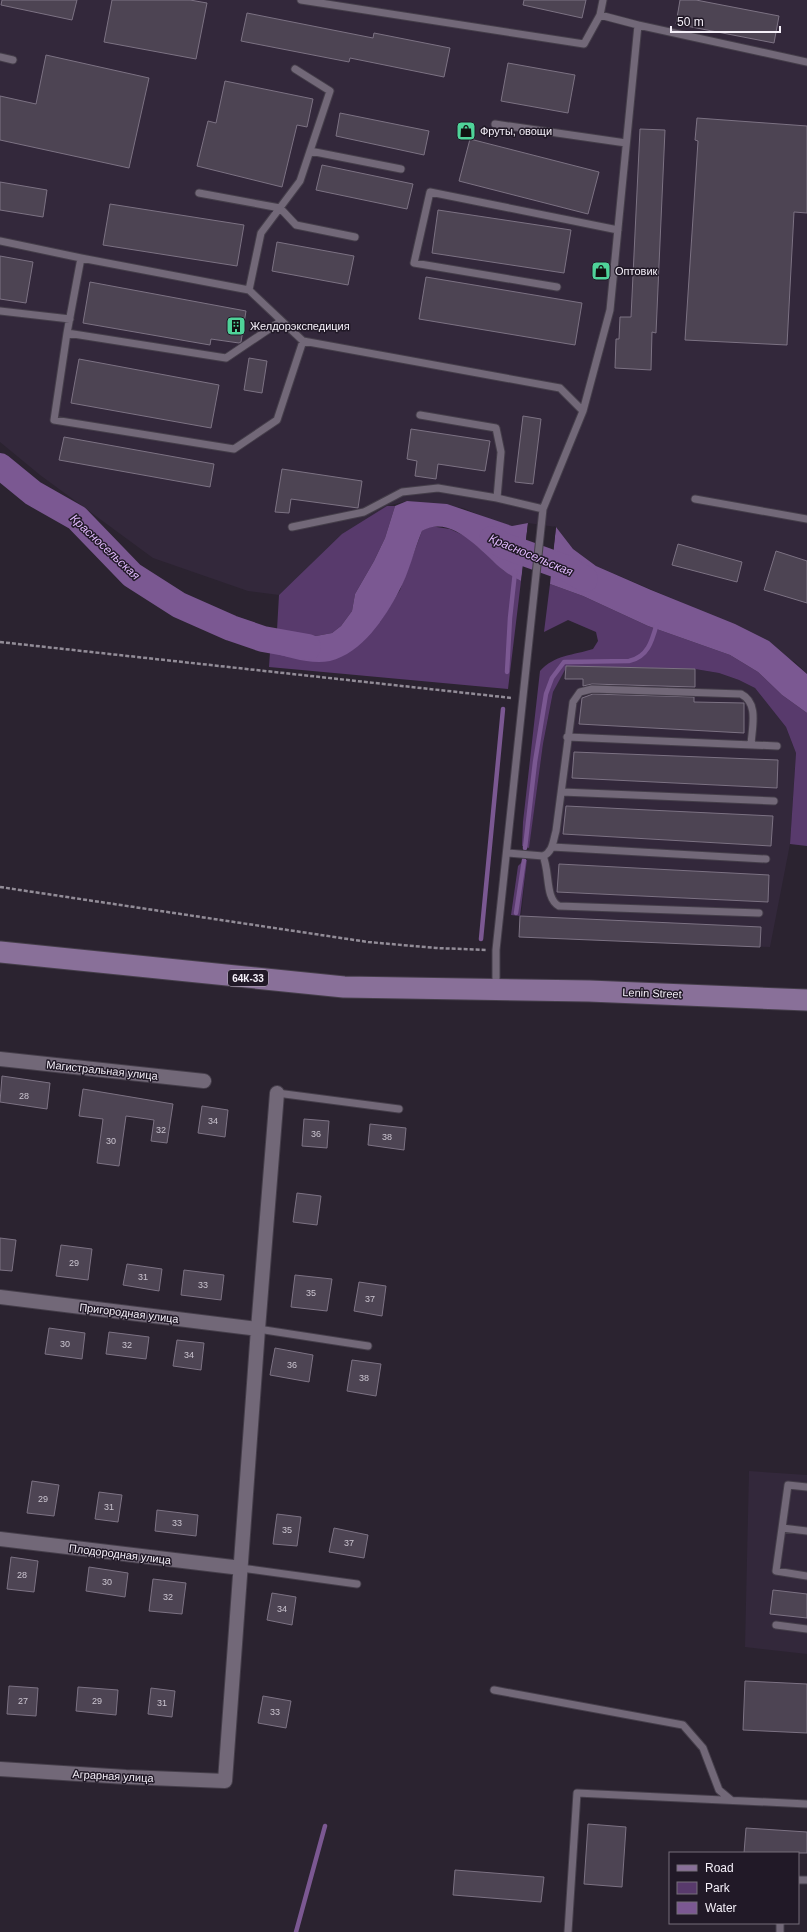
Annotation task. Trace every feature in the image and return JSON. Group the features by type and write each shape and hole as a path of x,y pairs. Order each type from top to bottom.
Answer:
{"main road":[{"name":"64К-33","path":"0,952 344,987 496,990"},
{"name":"Lenin Street","path":"496,990 589,991 807,1000"}],"street":[{"name":"Магистральная улица","path":"0,1058 204,1081"},
{"path":"241,1568 258,1329 278,1092"},
{"name":"Пригородная улица","path":"0,1297 258,1329"},
{"name":"Плодородная улица","path":"0,1539 241,1568"},
{"name":"Аграрная улица","path":"0,1769 126,1777 226,1781 241,1568"}],"lane":[{"path":"301,0 584,44 600,15 603,0"},
{"path":"600,15 807,62"},
{"path":"496,990 496,950 543,509 583,411 610,310 638,24"},
{"path":"0,57 13,60"},
{"path":"249,290 261,233 300,181 330,91 295,69"},
{"path":"495,124 626,143"},
{"path":"310,151 401,169"},
{"path":"557,287 414,263 430,192 618,230"},
{"path":"199,193 280,208 296,225 355,237"},
{"path":"0,241 249,290 303,341 560,388 583,411"},
{"path":"81,258 67,333 54,420 234,448 277,420 303,341"},
{"path":"0,311 70,319"},
{"path":"67,333 226,358 282,320"},
{"path":"420,415 496,428 501,452 497,498"},
{"path":"292,527 364,512 402,492 438,488 497,498 543,509"},
{"path":"695,499 807,519"},
{"path":"507,853 543,856 547,854 552,847 562,792 567,737 573,702 576,696 585,690 741,694 748,698 752,703 751,745"},
{"path":"567,737 777,746"},
{"path":"562,792 774,801"},
{"path":"552,847 766,859"},
{"path":"543,856 548,872 550,896 554,903 559,906 759,913"},
{"path":"278,1092 399,1109"},
{"path":"258,1329 368,1346"},
{"path":"807,1487 788,1485 776,1571 807,1576"},
{"path":"782,1528 807,1531"},
{"path":"241,1568 356,1584"},
{"path":"776,1625 807,1629"},
{"path":"494,1690 683,1725 703,1748 719,1790 731,1800"},
{"path":"568,1932 578,1793 807,1804"}],"path":[{"path":"0,642 522,699"},
{"path":"0,887 368,942 436,948 496,950"}],"shaded area":[{"path":"0,0 807,0 807,674 795,662 692,607 596,566 573,549 556,527 528,523 512,526 489,519 463,508 407,501 387,506 279,595 248,591 153,558 40,475 0,442"},
{"path":"566,666 695,669 719,673 739,680 755,688 786,727 796,753 790,844 770,947 519,937 527,860 543,744 553,692"},
{"path":"749,1471 807,1475 807,1654 745,1647"}],"green space":[{"path":"387,506 395,506 385,538 355,594 352,611 341,626 332,633 316,636 277,630 279,595 342,534"},
{"path":"430,526 450,529 467,537 503,570 521,581 508,689 269,667 270,652 311,661 380,622 400,590 422,531"},
{"path":"550,584 583,596 648,626 730,655 758,672 782,695 807,713 807,846 790,844 796,753 786,727 755,688 739,680 719,673 695,669 567,666 553,692 543,744 529,848 522,846 523,822 540,671 552,662 565,656 593,649 598,641 596,632 568,620 544,632"},
{"path":"524,860 527,860 520,916 511,915 518,866"}],"water":[{"path":"407,501 447,504 512,526 528,523 521,581 503,570 466,537 444,527 433,527 422,531 403,584 387,612 371,633 352,650 342,657 323,662 300,660 270,652 277,630 316,636 332,633 341,626 352,611 355,594 385,538 395,506"},
{"path":"556,527 573,549 596,566 735,624 769,641 807,674 807,713 782,695 758,672 730,655 648,626 583,596 550,584"}],"pier":[{"path":"528,523 530,523 523,582 521,583"},
{"path":"554,526 556,527 549,586 548,584"}],"building":[{"path":"2,0 77,0 72,20 1,5"},
{"path":"112,0 190,0 207,3 196,59 104,42"},
{"path":"524,0 586,0 582,18 523,5"},
{"path":"680,0 696,0 779,16 774,43 676,24"},
{"path":"247,13 373,38 374,33 450,48 444,77 350,58 349,62 241,41"},
{"path":"46,55 149,78 129,168 0,140 0,96 36,104"},
{"path":"508,63 575,75 568,113 501,101"},
{"path":"225,81 313,99 307,127 297,125 282,187 197,166 208,121 216,123"},
{"path":"340,113 429,131 424,155 336,136"},
{"path":"697,118 807,126 807,213 794,212 787,345 685,340 698,141 695,140"},
{"path":"640,129 665,130 656,333 652,332 651,370 615,368 616,339 619,339 620,317 631,317"},
{"path":"470,139 599,172 588,214 459,181"},
{"path":"322,165 413,184 407,209 316,190"},
{"path":"0,182 47,190 43,217 0,210"},
{"path":"110,204 244,225 237,266 103,245"},
{"path":"438,210 571,230 564,273 432,253"},
{"path":"277,242 354,256 348,285 272,271"},
{"path":"0,256 33,262 26,303 0,299"},
{"path":"426,277 582,303 575,345 419,319"},
{"path":"90,282 246,311 241,342 211,339 210,345 83,323"},
{"path":"249,358 267,361 262,393 244,390"},
{"path":"79,359 219,385 211,428 71,403"},
{"path":"523,416 541,419 533,484 515,482"},
{"path":"411,429 490,441 485,471 438,464 436,479 415,476 417,461 407,459"},
{"path":"64,437 214,464 210,487 59,460"},
{"path":"282,469 362,481 358,508 291,499 289,513 275,512"},
{"path":"678,544 742,562 737,582 672,565"},
{"path":"776,551 807,561 807,603 764,590"},
{"path":"566,666 695,669 695,687 592,684 583,686 583,679 565,679"},
{"path":"593,694 694,697 694,702 744,703 744,733 579,724 582,698"},
{"path":"574,752 778,760 777,788 572,778"},
{"path":"566,806 773,816 771,846 563,834"},
{"path":"559,864 769,875 768,902 557,892"},
{"path":"520,916 761,927 760,947 519,937"},
{"path":"2,1076 50,1083 47,1109 0,1102"},
{"path":"83,1089 173,1104 167,1143 151,1141 154,1120 126,1116 119,1166 97,1163 103,1119 79,1116"},
{"path":"202,1106 228,1110 225,1137 198,1133"},
{"path":"304,1119 329,1121 327,1148 302,1146"},
{"path":"370,1124 406,1128 404,1150 368,1145"},
{"path":"297,1193 321,1196 317,1225 293,1222"},
{"path":"0,1238 16,1240 12,1271 0,1270"},
{"path":"61,1245 92,1249 88,1280 56,1276"},
{"path":"127,1264 162,1269 159,1291 123,1285"},
{"path":"184,1270 224,1275 221,1300 181,1295"},
{"path":"295,1275 332,1279 327,1311 291,1307"},
{"path":"359,1282 386,1286 382,1316 354,1311"},
{"path":"49,1328 85,1333 82,1359 45,1354"},
{"path":"109,1332 149,1337 146,1359 106,1354"},
{"path":"177,1340 204,1343 201,1370 173,1366"},
{"path":"275,1348 313,1355 309,1382 270,1375"},
{"path":"352,1360 381,1364 376,1396 347,1391"},
{"path":"32,1481 59,1485 54,1516 27,1513"},
{"path":"99,1492 122,1495 118,1522 95,1519"},
{"path":"157,1510 198,1515 196,1536 155,1531"},
{"path":"277,1514 301,1517 297,1546 273,1544"},
{"path":"334,1528 368,1535 364,1558 329,1552"},
{"path":"11,1557 38,1561 34,1592 7,1589"},
{"path":"89,1567 128,1573 125,1597 86,1591"},
{"path":"153,1579 186,1583 182,1614 149,1611"},
{"path":"773,1590 807,1594 807,1618 770,1614"},
{"path":"272,1593 296,1597 292,1625 267,1620"},
{"path":"745,1681 807,1684 807,1733 743,1730"},
{"path":"9,1686 38,1688 36,1716 7,1714"},
{"path":"78,1687 118,1690 116,1715 76,1711"},
{"path":"151,1688 175,1691 172,1717 148,1714"},
{"path":"263,1696 291,1701 286,1728 258,1723"},
{"path":"588,1824 626,1827 622,1887 584,1884"},
{"path":"746,1828 807,1832 807,1853 744,1852"},
{"path":"455,1870 544,1877 541,1902 453,1895"}],"waterway":[{"name":"Красносельская","path":"0,466 33,493 77,518 132,575 179,605 231,628 263,639 308,647"},
{"name":"Красносельская","path":"492,539 502,545 566,568 585,579"},
{"path":"507,672 510,618 515,572"},
{"path":"525,848 535,762 546,694 552,678 564,662 629,661 641,656 651,642 657,623"},
{"path":"481,939 503,709"},
{"path":"516,913 524,860"},
{"path":"296,1932 325,1826"}],"place":[{"name":"Фруты, овощи","path":"466,131"},
{"name":"Оптовик","path":"601,271"},
{"name":"Желдорэкспедиция","path":"236,326"}]}
